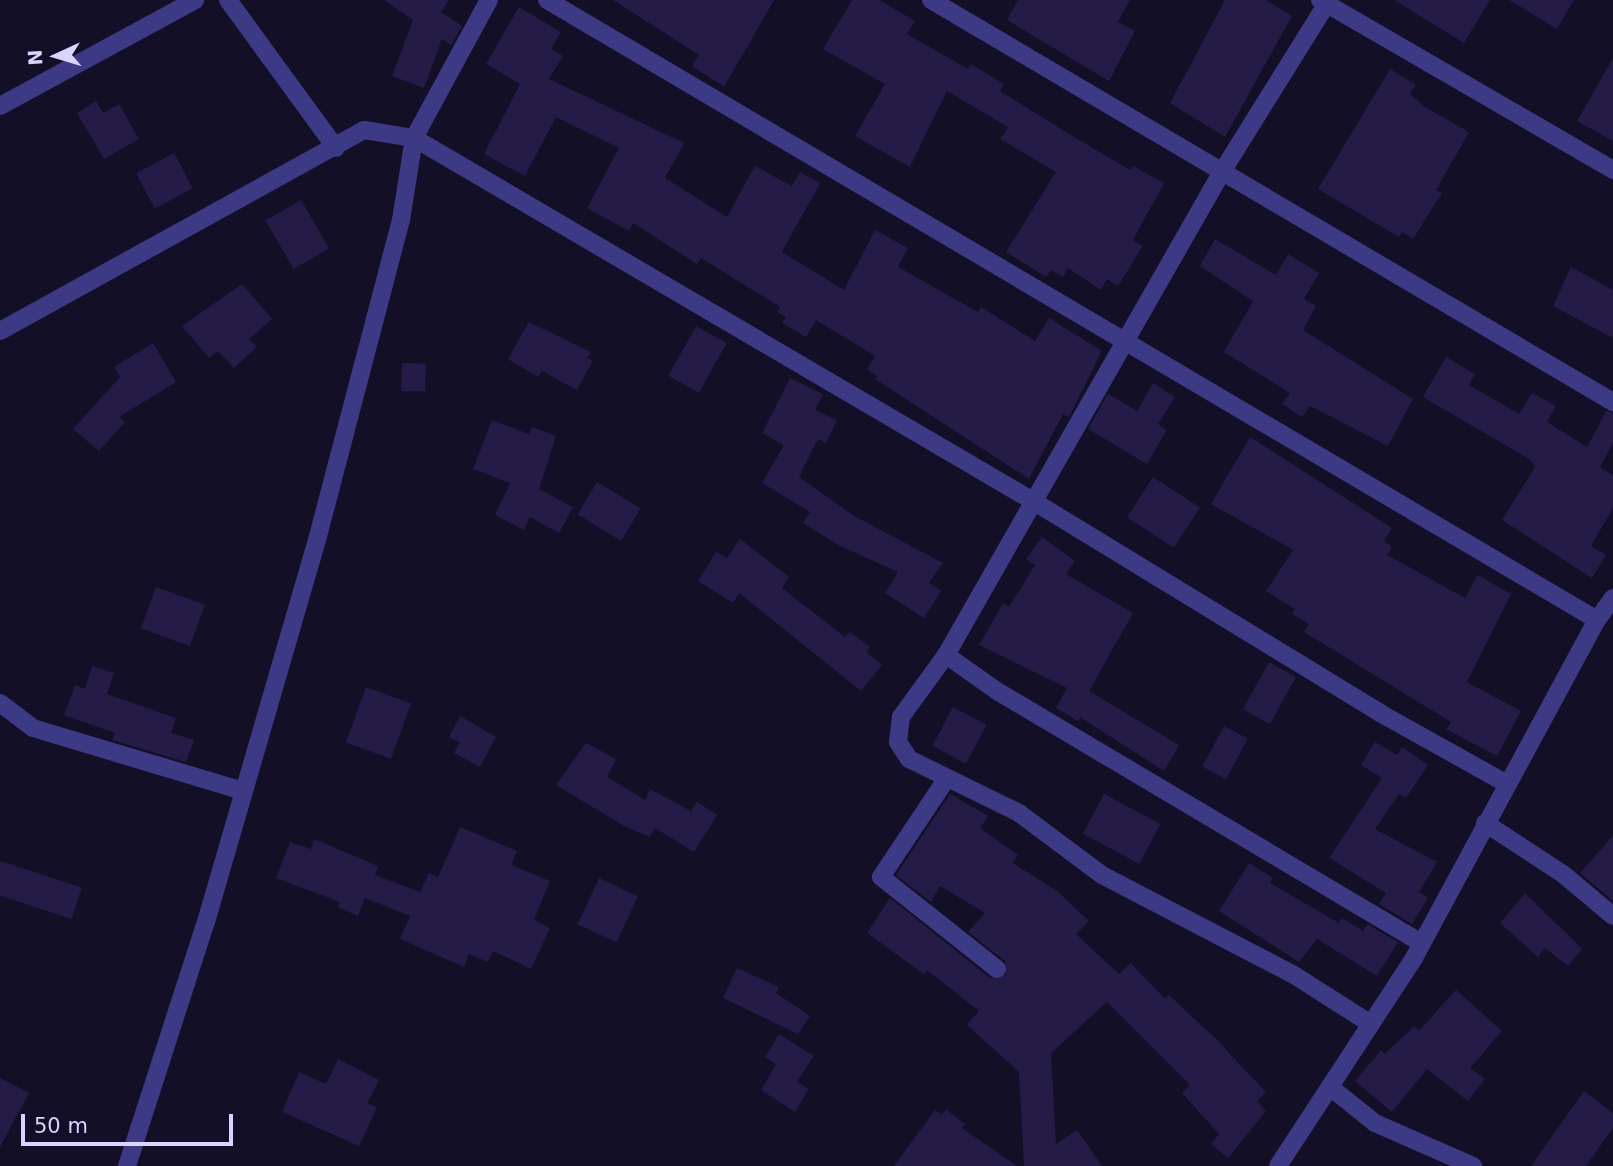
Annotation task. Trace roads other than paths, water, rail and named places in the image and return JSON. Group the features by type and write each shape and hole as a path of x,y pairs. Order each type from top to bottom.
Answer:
{"street":[{"path":"0,106 195,0"},
{"path":"228,0 336,148"},
{"path":"127,1166 317,540 401,220 414,138 489,0"},
{"path":"547,0 1597,620"},
{"path":"931,0 1613,402"},
{"path":"1371,1024 1294,975 1102,875 1019,813 909,759 898,742 901,717 946,655 1128,341 1223,170 1326,1 1613,170"},
{"path":"0,331 364,131 414,138 1033,502 1380,713 1507,784"},
{"path":"1278,1166 1422,943 1485,822 1597,620 1613,598"},
{"path":"946,655 997,691 1422,943"},
{"path":"0,704 33,728 243,791"},
{"path":"947,778 881,877 997,969"},
{"path":"1485,822 1563,874 1613,916"},
{"path":"1330,1087 1375,1123 1473,1166"}]}
